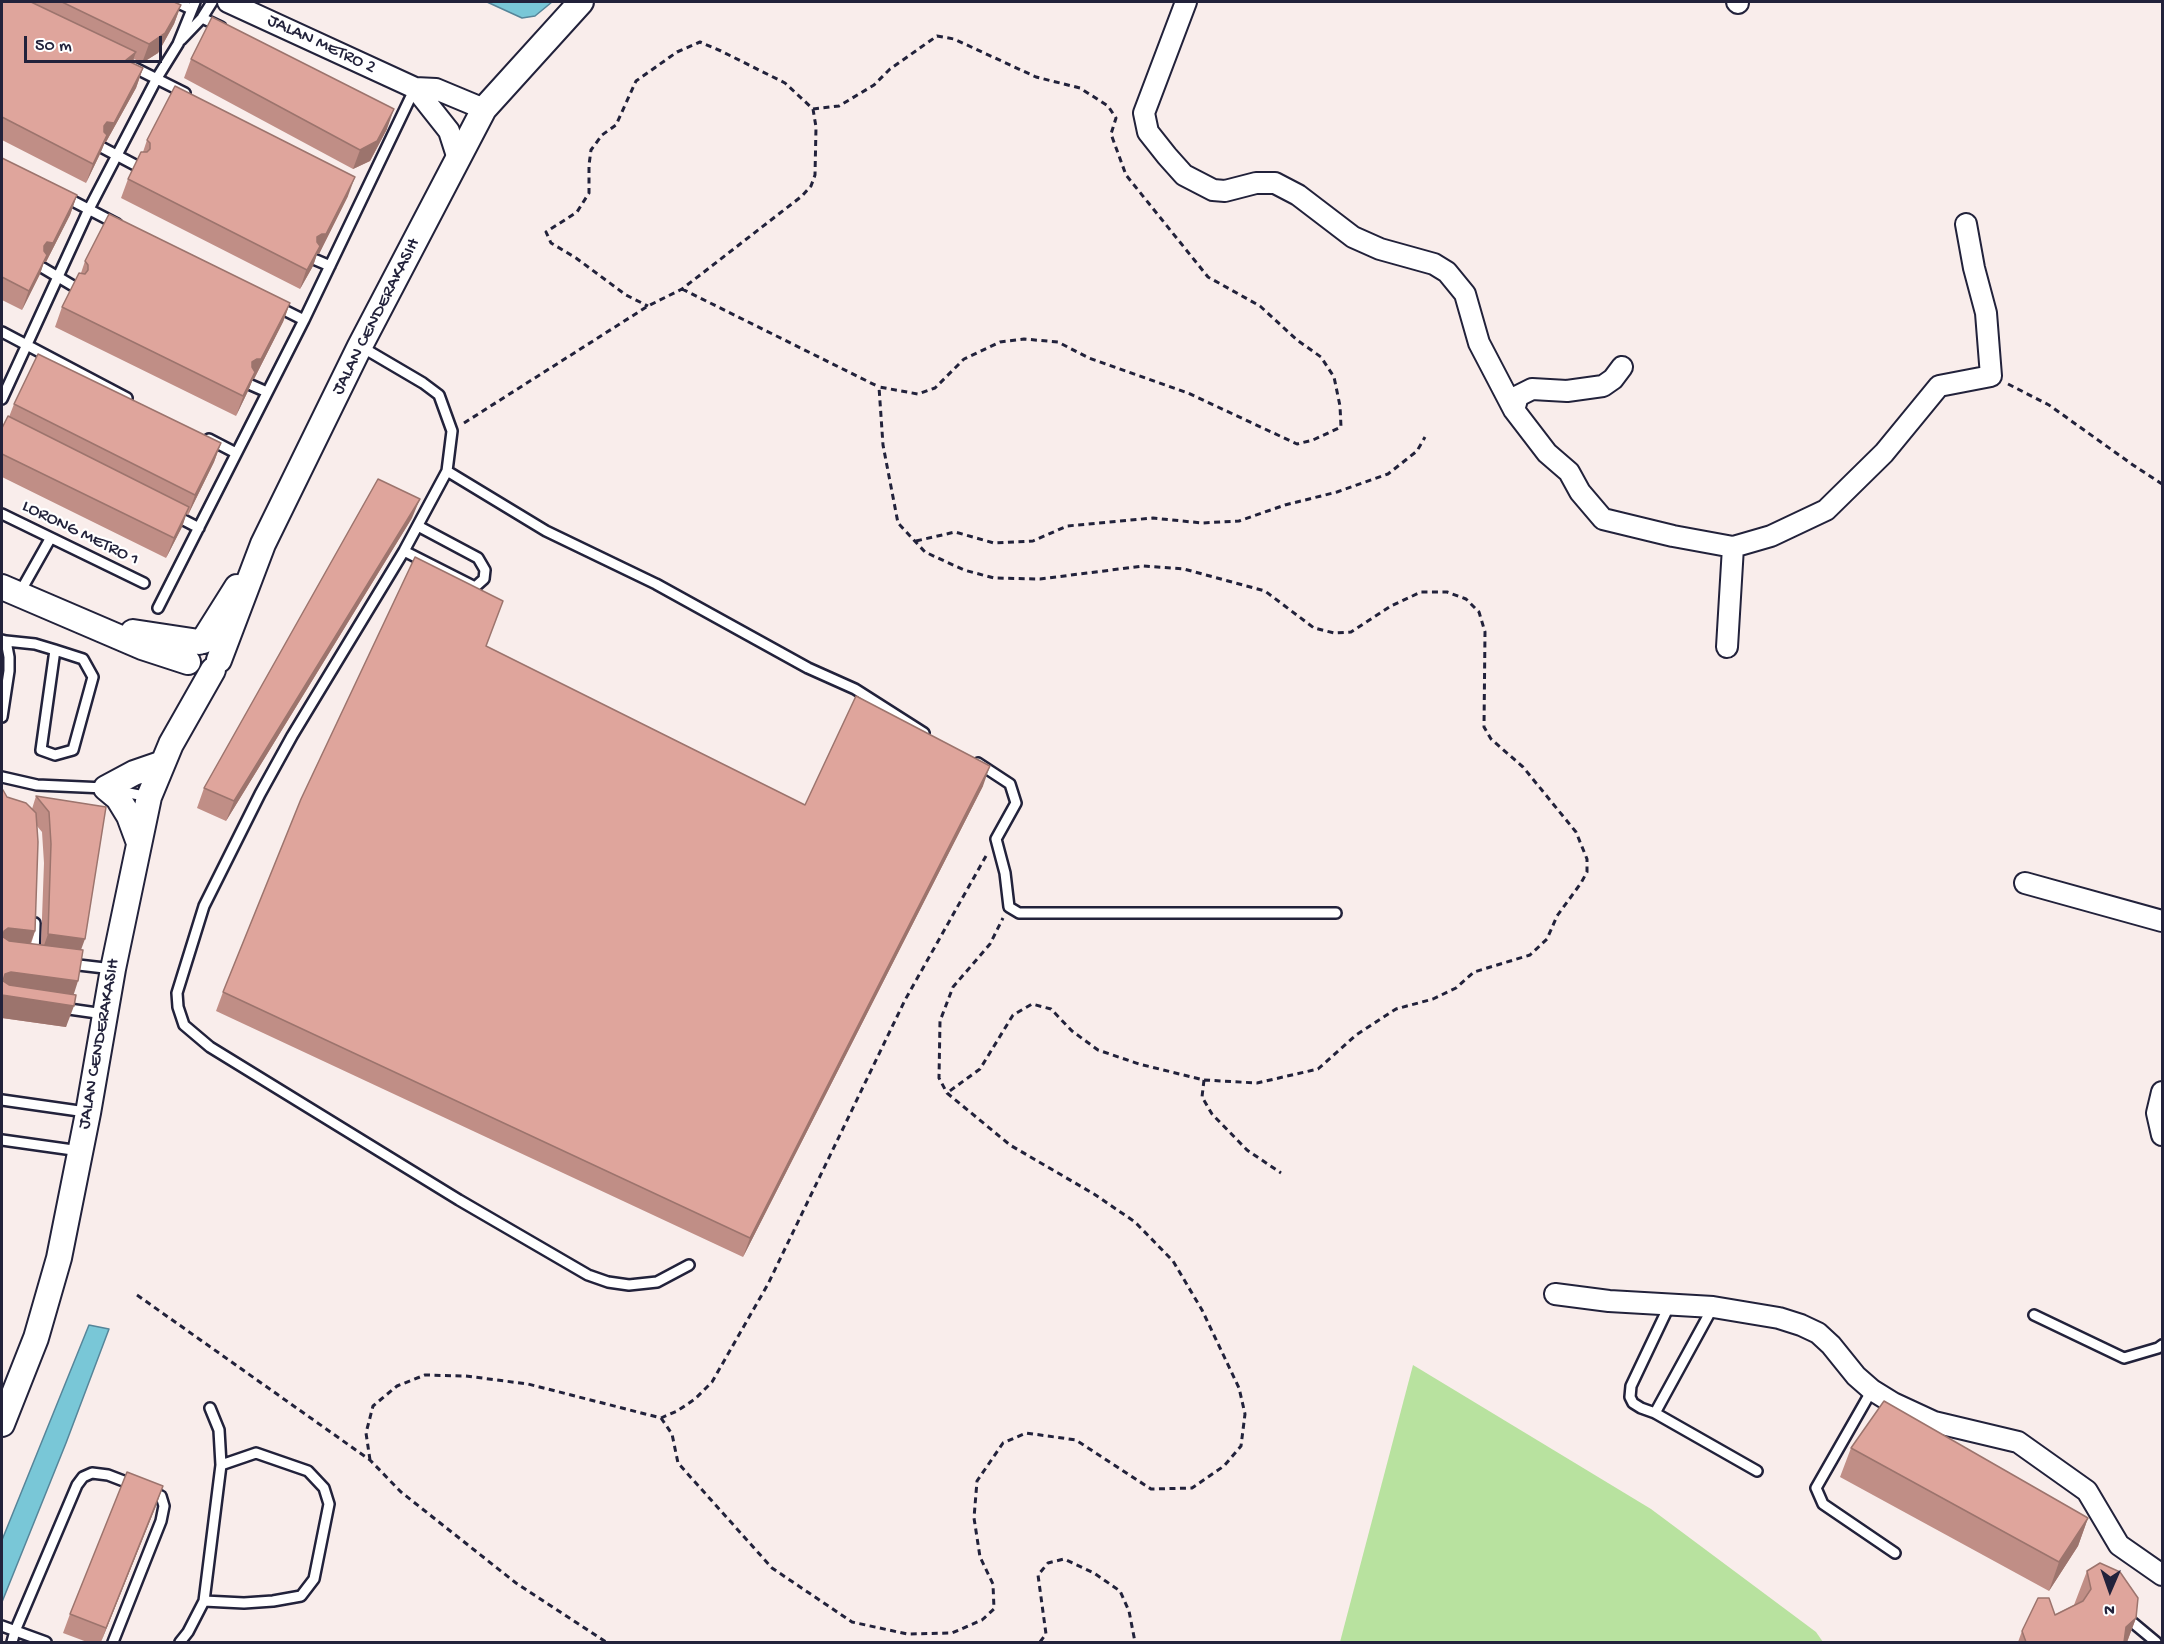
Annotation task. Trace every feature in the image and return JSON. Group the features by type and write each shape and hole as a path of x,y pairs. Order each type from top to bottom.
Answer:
{"street":[{"name":"JALAN METRO 2","path":"228,2 415,88 436,89 484,109"},
{"name":"JALAN CENDERAKASIH","path":"4,1410 36,1338 59,1258 88,1113 104,1014 148,797 167,753 202,657 263,544 360,346 484,109 580,2"},
{"path":"1186,2 1144,113 1148,132 1184,175 1213,190 1225,191 1256,183 1275,183 1298,195 1353,237 1380,249 1434,264 1447,272 1465,294 1479,343 1514,410 1547,453 1569,472 1580,492 1604,519 1673,536 1733,547 1771,536 1826,510 1884,453 1939,387 1991,376 1986,313 1974,268 1966,224"},
{"name":"JALAN METRO 2","path":"415,88 449,131 458,159"},
{"path":"1514,410 1518,396 1532,389 1567,391 1603,386 1622,368"},
{"path":"1727,647 1733,547"},
{"path":"10,591 142,647 202,657"},
{"path":"139,844 129,816 118,798 106,788 167,753"},
{"path":"2025,884 2163,921"},
{"path":"2163,1092 2157,1113 2163,1134"},
{"path":"1555,1294 1609,1301 1713,1307 1779,1318 1801,1325 1818,1333 1872,1390 1893,1403 1934,1422 2018,1442 2088,1491 2119,1545 2163,1575"}],"lane":[{"path":"2,399 89,209 157,78 178,44 193,5 176,2"},
{"path":"178,44 202,18 212,2"},
{"path":"202,18 233,34"},
{"path":"118,59 197,100"},
{"path":"158,608 330,266 367,184 415,88"},
{"path":"388,114 399,119"},
{"path":"103,148 137,166"},
{"path":"357,180 367,184"},
{"path":"60,194 128,229"},
{"path":"316,260 330,266"},
{"path":"43,268 75,287"},
{"path":"265,300 303,320"},
{"path":"2,332 141,405"},
{"path":"360,346 423,383 438,395 452,431 447,471 405,551 270,774 204,906 177,993 178,1007 184,1024 210,1047 459,1200 588,1275 608,1282 629,1285 657,1282 689,1265"},
{"path":"251,385 267,392"},
{"path":"205,437 237,453"},
{"path":"447,471 546,531 656,584 808,668 855,689 933,739"},
{"path":"167,512 199,528"},
{"name":"LORONG METRO 1","path":"2,514 144,583"},
{"path":"405,551 475,587 484,579 485,570 478,558 418,526"},
{"path":"10,591 50,539"},
{"path":"2,717 9,671 9,657 4,640 35,644 55,650 83,659 93,677 73,750 55,755 40,750 55,650"},
{"path":"969,758 1010,784 1013,793 1016,803 996,839 1007,882 1009,907 1020,914 1336,913"},
{"path":"2,777 37,785 106,788 148,797"},
{"path":"34,959 35,914"},
{"path":"23,958 45,960"},
{"path":"56,962 113,969"},
{"path":"47,1006 104,1014"},
{"path":"2,1100 88,1113"},
{"path":"2,1140 80,1151"},
{"path":"1670,1304 1631,1386 1630,1397 1633,1403 1655,1413 1757,1471"},
{"path":"1655,1413 1713,1307"},
{"path":"2034,1315 2124,1358 2163,1345"},
{"path":"1872,1390 1816,1488 1823,1504 1895,1553"},
{"path":"180,1642 188,1632 204,1601 221,1465 219,1430 210,1408"},
{"path":"204,1601 244,1604 301,1596 314,1579 329,1504 324,1488 308,1471 256,1453 221,1465"},
{"path":"12,1642 77,1485 83,1477 92,1473 108,1475 161,1496 164,1506 161,1521 113,1642"},
{"path":"2116,1609 2156,1642"},
{"path":"2,1626 46,1642"}],"path":[{"path":"682,289 879,387 918,394 935,388 964,359 1000,342 1024,339 1058,342 1089,358 1188,393 1297,444 1313,440 1341,427 1340,406 1334,377 1321,357 1260,306 1208,278 1126,175 1111,134 1116,118 1108,106 1080,88 1036,77 954,39 937,36 890,69 865,91 839,106 813,109"},
{"path":"452,431 648,306 682,289 802,196 811,186 814,175 816,127 813,109 785,83 700,42 677,51 636,81 616,125 602,135 591,150 589,193 577,212 546,232 551,243 576,258 626,295 648,306"},
{"path":"1991,376 2049,405 2163,484"},
{"path":"879,387 882,445 898,523 925,552 964,570 994,578 1040,579 1143,566 1184,569 1265,591 1314,628 1334,633 1351,632 1391,606 1420,592 1447,592 1466,599 1479,612 1485,632 1484,727 1491,739 1523,768 1576,832 1587,859 1587,872 1581,883 1557,916 1547,939 1530,955 1474,972 1456,988 1433,999 1396,1010 1356,1035 1318,1069 1257,1083 1204,1080 1139,1064 1098,1050 1072,1031 1052,1009 1032,1004 1014,1015 980,1069 946,1094"},
{"path":"916,541 955,532 994,543 1033,541 1067,526 1153,518 1202,523 1239,521 1285,505 1337,492 1388,474 1417,451 1425,437"},
{"path":"370,1460 366,1432 373,1406 396,1386 425,1375 466,1376 528,1384 662,1418 677,1412 695,1399 712,1382 768,1284 905,1000 996,839"},
{"path":"662,1418 672,1434 678,1463 772,1568 852,1622 907,1634 952,1632 982,1620 994,1608 993,1584 980,1557 974,1518 977,1481 1004,1443 1026,1433 1076,1440 1151,1489 1192,1488 1224,1466 1241,1446 1245,1413 1239,1388 1202,1310 1173,1261 1135,1222 1094,1194 1011,1145 946,1094 939,1078 940,1021 953,987 990,944 1009,907"},
{"path":"1204,1080 1202,1098 1212,1114 1247,1150 1281,1173"},
{"path":"137,1295 370,1460 401,1492 516,1583 606,1642"},
{"path":"1040,1642 1046,1634 1038,1575 1048,1563 1064,1559 1094,1573 1120,1592 1129,1611 1135,1642"}],"green space":[{"path":"1413,1365 1651,1509 1816,1632 1823,1642 1340,1642"}],"water":[{"path":"487,2 552,2 535,16 522,18"},
{"path":"89,1325 109,1329 2,1602 2,1540"}],"building":[{"path":"2,2 31,2 136,52 126,60 143,68 114,123 107,122 104,126 104,132 107,135 93,164 2,117"},
{"path":"62,2 174,2 181,5 165,33 149,44"},
{"path":"212,17 394,109 377,141 360,150 191,59"},
{"path":"175,86 355,177 326,234 317,237 320,246 307,270 128,179 141,152 147,152 150,149 150,143 147,140"},
{"path":"2,158 77,195 53,243 47,242 44,246 47,255 29,291 2,277"},
{"path":"109,214 290,303 261,359 252,362 255,372 243,396 62,307 79,273 85,274 88,270 85,261"},
{"path":"38,354 221,443 195,495 14,404"},
{"path":"8,416 189,507 174,538 2,454 2,428"},
{"path":"378,479 420,499 234,801 204,788"},
{"path":"415,557 503,601 486,646 805,805 856,696 990,766 750,1238 223,992 301,799"},
{"path":"2,789 7,797 26,803 36,813 38,842 35,931 8,928 4,931 3,937 9,941 83,950 78,981 11,972 5,974 3,981 9,985 76,995 74,1006 2,995"},
{"path":"36,796 106,807 85,939 48,934 51,844 49,812"},
{"path":"1884,1401 2088,1518 2059,1562 1851,1448"},
{"path":"127,1472 163,1486 106,1628 70,1614"},
{"path":"2100,1563 2120,1572 2138,1598 2136,1618 2126,1627 2124,1642 2026,1642 2022,1631 2038,1598 2049,1598 2055,1615 2083,1601 2091,1589 2087,1571"}]}
